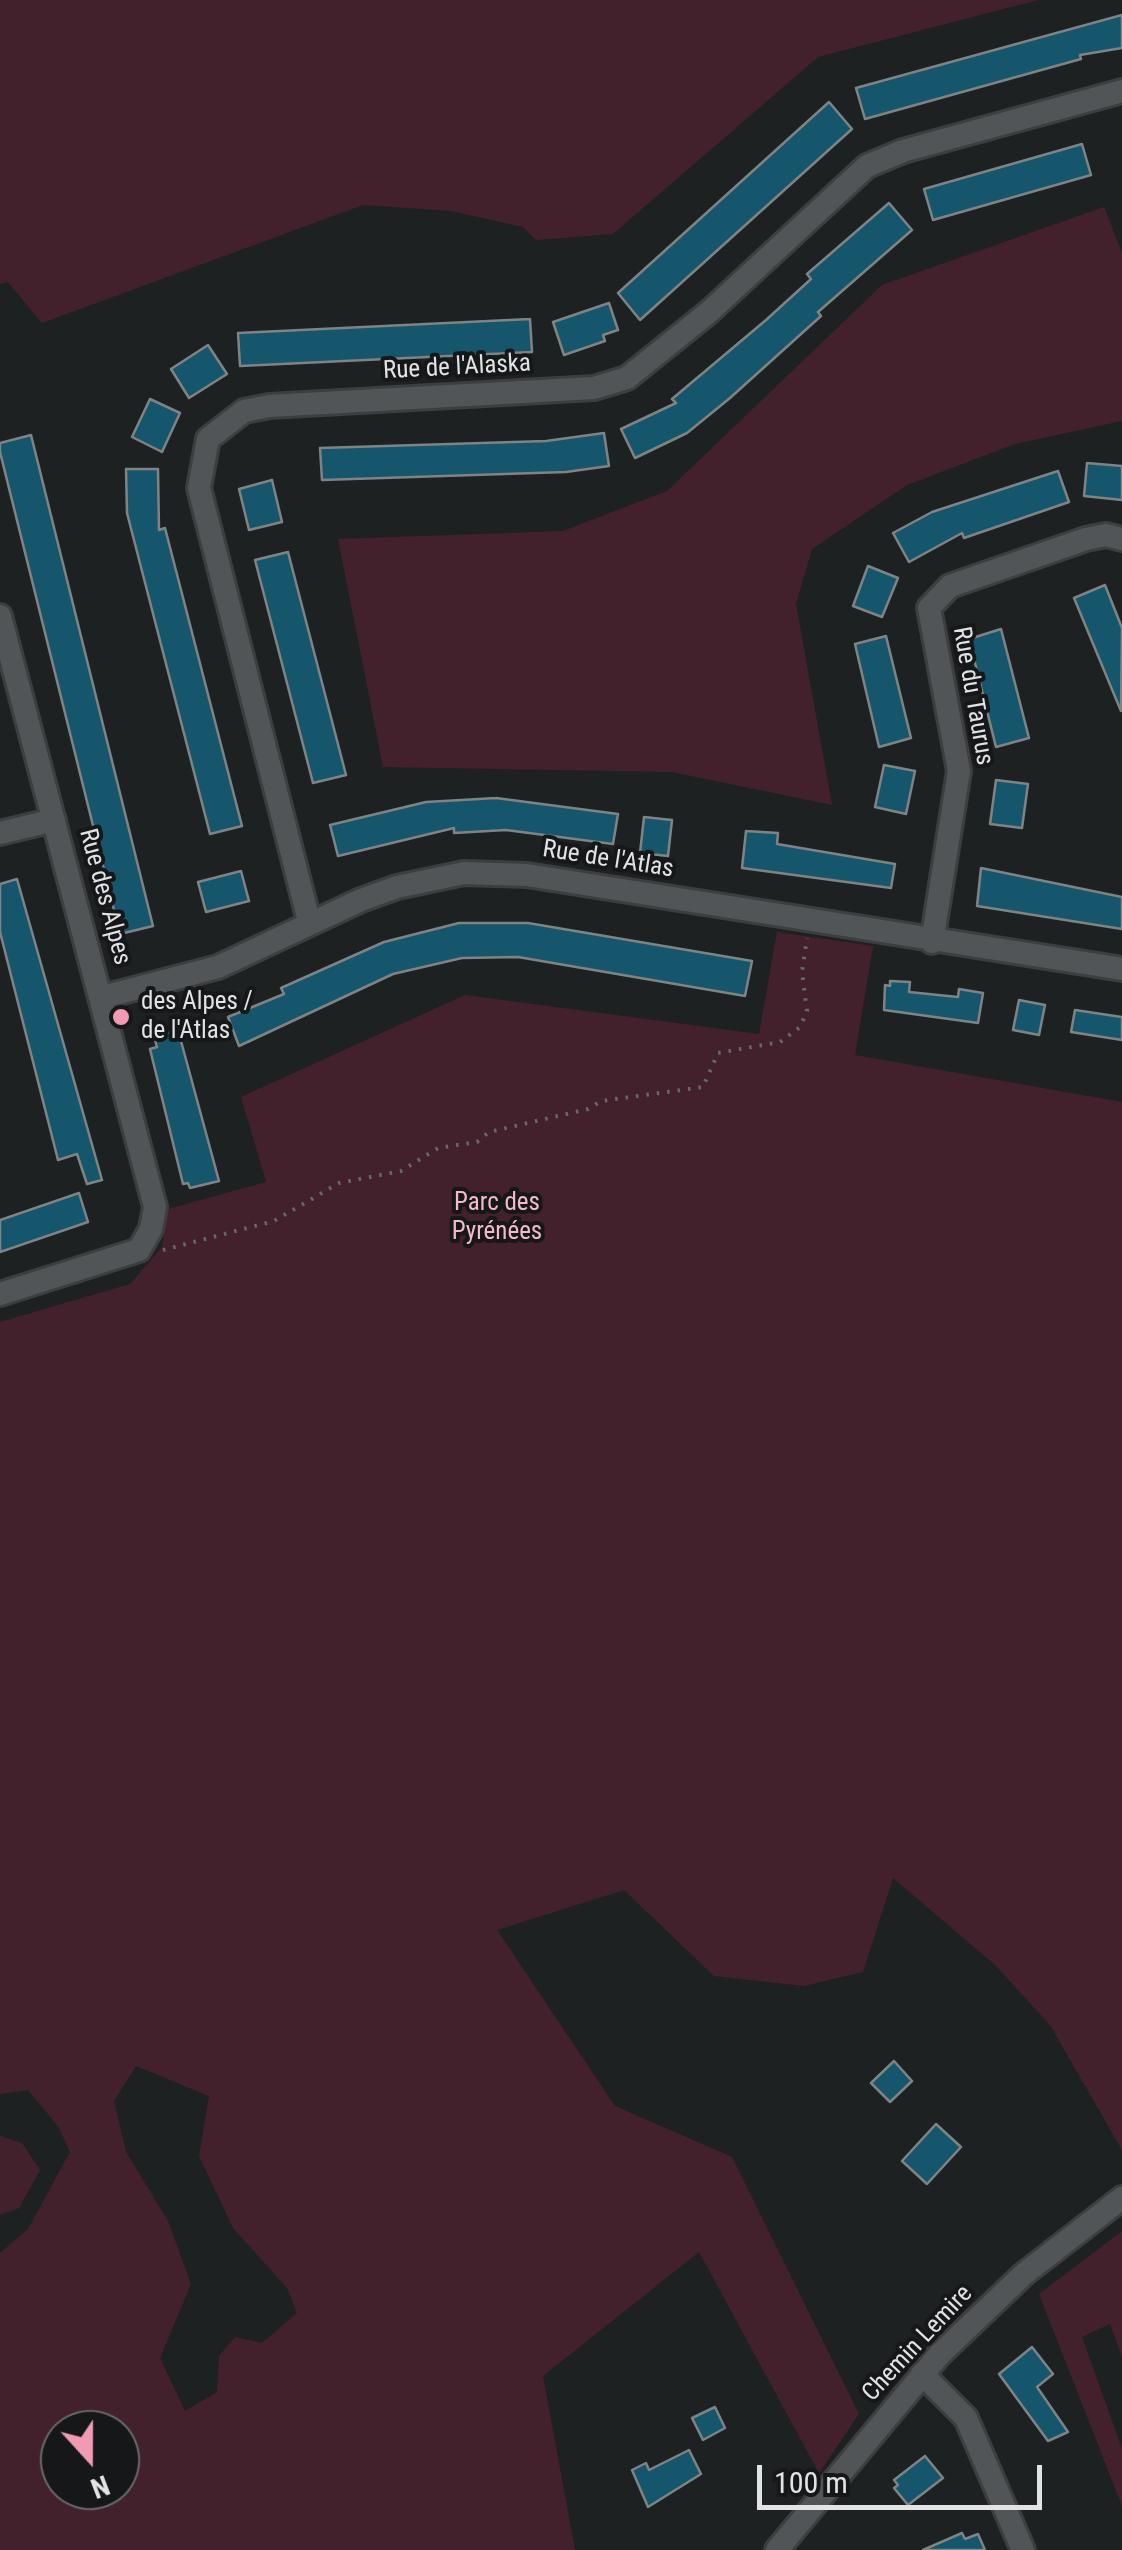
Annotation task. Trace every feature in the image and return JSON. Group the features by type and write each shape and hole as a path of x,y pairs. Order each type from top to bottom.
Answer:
{"street":[{"name":"Rue de l'Alaska","path":"309,921 198,488 208,439 244,411 269,406 594,388 628,378 709,312 867,166 903,150 1122,91"},
{"name":"Rue du Taurus","path":"932,942 959,771 929,608 950,586 1086,539 1106,535 1122,539"},
{"name":"Rue des Alpes","path":"0,618 103,997 155,1207 151,1229 139,1250"},
{"path":"0,833 54,820"},
{"name":"Rue de l'Atlas","path":"103,997 218,967 309,921 397,886 464,873 494,872 1122,969"},
{"path":"0,1294 139,1250"},
{"name":"Chemin Lemire","path":"777,2550 922,2374 1024,2274 1122,2198"},
{"path":"922,2374 966,2418 976,2435 1022,2550"}],"path":[{"path":"139,1250 152,1253 274,1221 339,1183 357,1176 400,1171 438,1148 478,1142 490,1132 588,1109 601,1100 702,1087 718,1053 780,1042 800,1027 807,1011 802,972 810,920"}],"green space":[{"path":"0,0 1038,0 818,57 613,234 536,240 523,227 451,211 363,205 42,323 8,282 0,284"},
{"path":"1104,207 1122,253 1122,421 1015,444 907,485 812,549 796,604 832,805 672,772 383,767 338,539 563,531 667,491 882,285"},
{"name":"Parc des Pyrénées","path":"777,932 873,946 855,1055 1122,1102 1122,2150 1050,2025 995,1965 893,1878 863,1972 804,1986 714,1976 624,1890 497,1930 615,2106 732,2157 859,2414 819,2473 699,2252 543,2376 575,2550 0,2550 0,2253 28,2229 70,2152 58,2126 28,2090 0,2094 0,1322 130,1284 162,1247 168,1209 266,1182 241,1097 465,995 759,1034","holes":["136,2066 209,2096 199,2156 233,2228 287,2288 297,2313 262,2343 235,2337 219,2356 217,2392 185,2411 160,2358 191,2284 168,2221 126,2152 114,2101"]},
{"path":"0,2136 22,2143 40,2170 19,2208 0,2215"},
{"path":"1122,2231 1122,2357 1110,2324 1082,2337 1122,2449 1122,2506 1039,2294"}],"building":[{"path":"1122,15 1122,48 1080,55 1081,59 865,119 856,88"},
{"path":"829,102 852,129 640,320 618,293"},
{"path":"1082,144 1091,175 933,220 924,189"},
{"path":"889,203 912,230 818,312 821,316 730,398 687,433 635,458 621,429 676,403 672,399 766,320 811,279 807,274"},
{"path":"609,303 618,330 603,335 605,341 564,355 553,322"},
{"path":"530,319 532,352 240,366 238,333"},
{"path":"208,345 227,374 189,398 171,369"},
{"path":"150,399 180,413 162,452 132,437"},
{"path":"604,433 609,466 566,472 322,480 320,448 546,441"},
{"path":"31,435 153,926 120,934 0,452 0,443"},
{"path":"1087,463 1122,466 1122,500 1084,496"},
{"path":"126,469 158,469 159,530 165,528 242,826 210,834 127,513"},
{"path":"1058,471 1069,502 964,538 962,533 909,562 893,533 932,512"},
{"path":"272,480 282,522 249,530 239,489"},
{"path":"288,552 346,775 313,783 255,560"},
{"path":"868,566 898,578 882,617 853,606"},
{"path":"1105,585 1122,628 1121,711 1074,598"},
{"path":"1001,629 1029,738 996,747 969,639"},
{"path":"886,636 911,738 879,747 855,644"},
{"path":"884,765 915,771 906,814 875,807"},
{"path":"996,780 1028,784 1022,828 990,824"},
{"path":"496,798 618,814 613,844 506,830 454,833 454,828 338,856 330,825 426,802"},
{"path":"644,817 672,820 668,856 640,853"},
{"path":"746,831 778,833 777,844 895,864 891,888 742,868"},
{"path":"981,868 1122,897 1122,929 977,906"},
{"path":"241,871 249,901 206,912 198,882"},
{"path":"17,879 102,1180 87,1184 77,1154 58,1160 0,932 0,884"},
{"path":"459,923 528,923 752,961 745,996 518,957 462,958 393,974 239,1046 228,1017 284,994 281,988 384,942"},
{"path":"890,981 910,982 909,992 958,997 959,989 983,993 978,1023 884,1010 885,985 890,986"},
{"path":"1019,1000 1045,1005 1039,1035 1013,1030"},
{"path":"1075,1010 1122,1017 1122,1040 1071,1032"},
{"path":"178,1030 219,1181 190,1188 188,1183 183,1184 150,1049 157,1047 154,1037"},
{"path":"79,1193 88,1222 0,1252 0,1220"},
{"path":"894,2061 912,2081 890,2102 871,2083"},
{"path":"936,2124 961,2147 927,2184 902,2161"},
{"path":"1032,2347 1053,2374 1037,2387 1068,2432 1048,2441 999,2374"},
{"path":"715,2407 725,2428 703,2440 692,2418"},
{"path":"689,2450 701,2474 648,2507 632,2470 646,2463 649,2470"},
{"path":"925,2456 943,2478 908,2505 894,2488 898,2485 894,2480"},
{"path":"962,2533 965,2539 978,2534 985,2550 923,2550"}],"place":[{"name":"des Alpes / de l'Atlas","path":"121,1017"}]}
